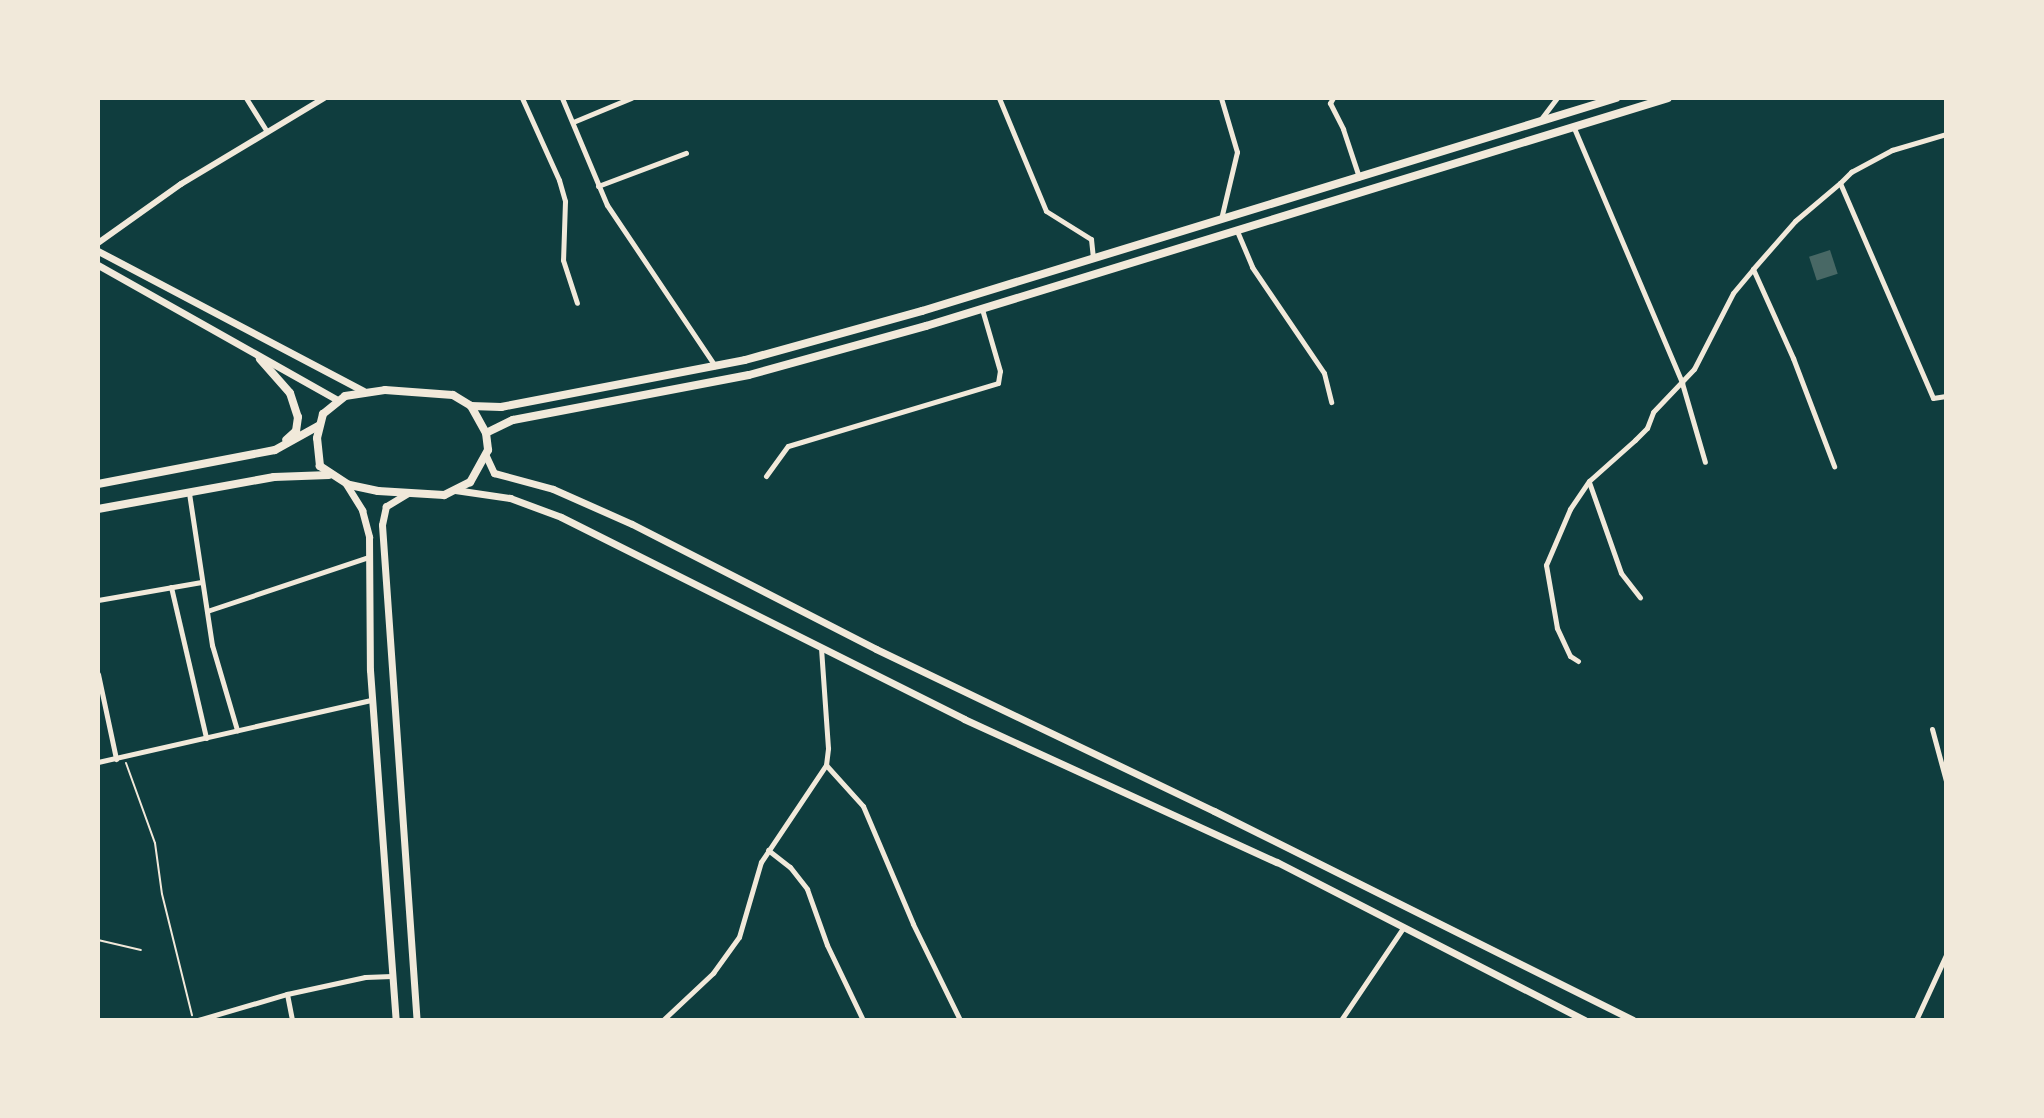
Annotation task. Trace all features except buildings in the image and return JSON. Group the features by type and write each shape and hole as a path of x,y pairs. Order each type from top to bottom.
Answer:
{"main road":[{"path":"471,406 501,407 715,366 907,315 1616,98"},
{"path":"486,433 513,420 749,375 982,309 1668,98"},
{"path":"98,251 363,391"},
{"path":"98,265 260,359 338,400"},
{"path":"260,359 290,393 298,417 296,431 275,450"},
{"path":"486,456 470,482 444,495 378,491 344,482 329,475 320,466 317,454 323,414 338,400 363,391 453,395 471,406 486,433 486,456 494,473 553,489 632,524 876,649 1214,811 1633,1020"},
{"path":"98,484 275,450 320,425"},
{"path":"98,509 274,477 329,475"},
{"path":"344,482 362,510 369,537 372,700 396,1020"},
{"path":"455,490 510,498 561,517 964,719 1277,862 1585,1020"},
{"path":"408,493 386,506 382,525 417,1020"}],"street":[{"path":"246,98 266,130"},
{"path":"98,243 266,130 324,98"},
{"path":"522,98 559,180 565,201 563,260 577,303"},
{"path":"562,98 598,186 618,224 715,366"},
{"path":"573,122 631,98"},
{"path":"999,98 1046,211 1091,239 1093,259"},
{"path":"1221,98 1237,152 1221,219"},
{"path":"1333,98 1330,103 1343,129 1359,177"},
{"path":"1539,122 1557,98"},
{"path":"1574,128 1682,383 1705,462"},
{"path":"1578,661 1570,656 1557,628 1546,565 1570,509 1589,481 1647,428 1653,412 1694,369 1733,293 1795,221 1851,172 1892,150 1946,134"},
{"path":"598,186 686,153"},
{"path":"1840,183 1933,398 1946,396"},
{"path":"1237,231 1252,267 1324,373 1331,402"},
{"path":"1753,269 1787,343 1834,466"},
{"path":"766,476 788,446 998,383 1000,371 982,309"},
{"path":"1589,481 1621,573 1640,597"},
{"path":"189,493 212,645 237,730"},
{"path":"207,611 368,557"},
{"path":"98,600 201,582"},
{"path":"171,587 196,683 206,738"},
{"path":"663,1020 713,973 739,937 768,850 814,787 826,765 828,748 821,648"},
{"path":"98,674 116,759"},
{"path":"98,762 372,700"},
{"path":"1932,729 1946,781"},
{"path":"826,765 863,806 913,924 960,1020"},
{"path":"768,850 790,867 807,889 827,945 863,1020"},
{"path":"1341,1020 1403,928"},
{"path":"1916,1020 1946,955"},
{"path":"196,1020 287,994 365,977 393,976"},
{"path":"287,994 292,1020"}],"path":[{"path":"124,758 155,843 162,894 196,1020"},
{"path":"98,940 141,950"}]}
